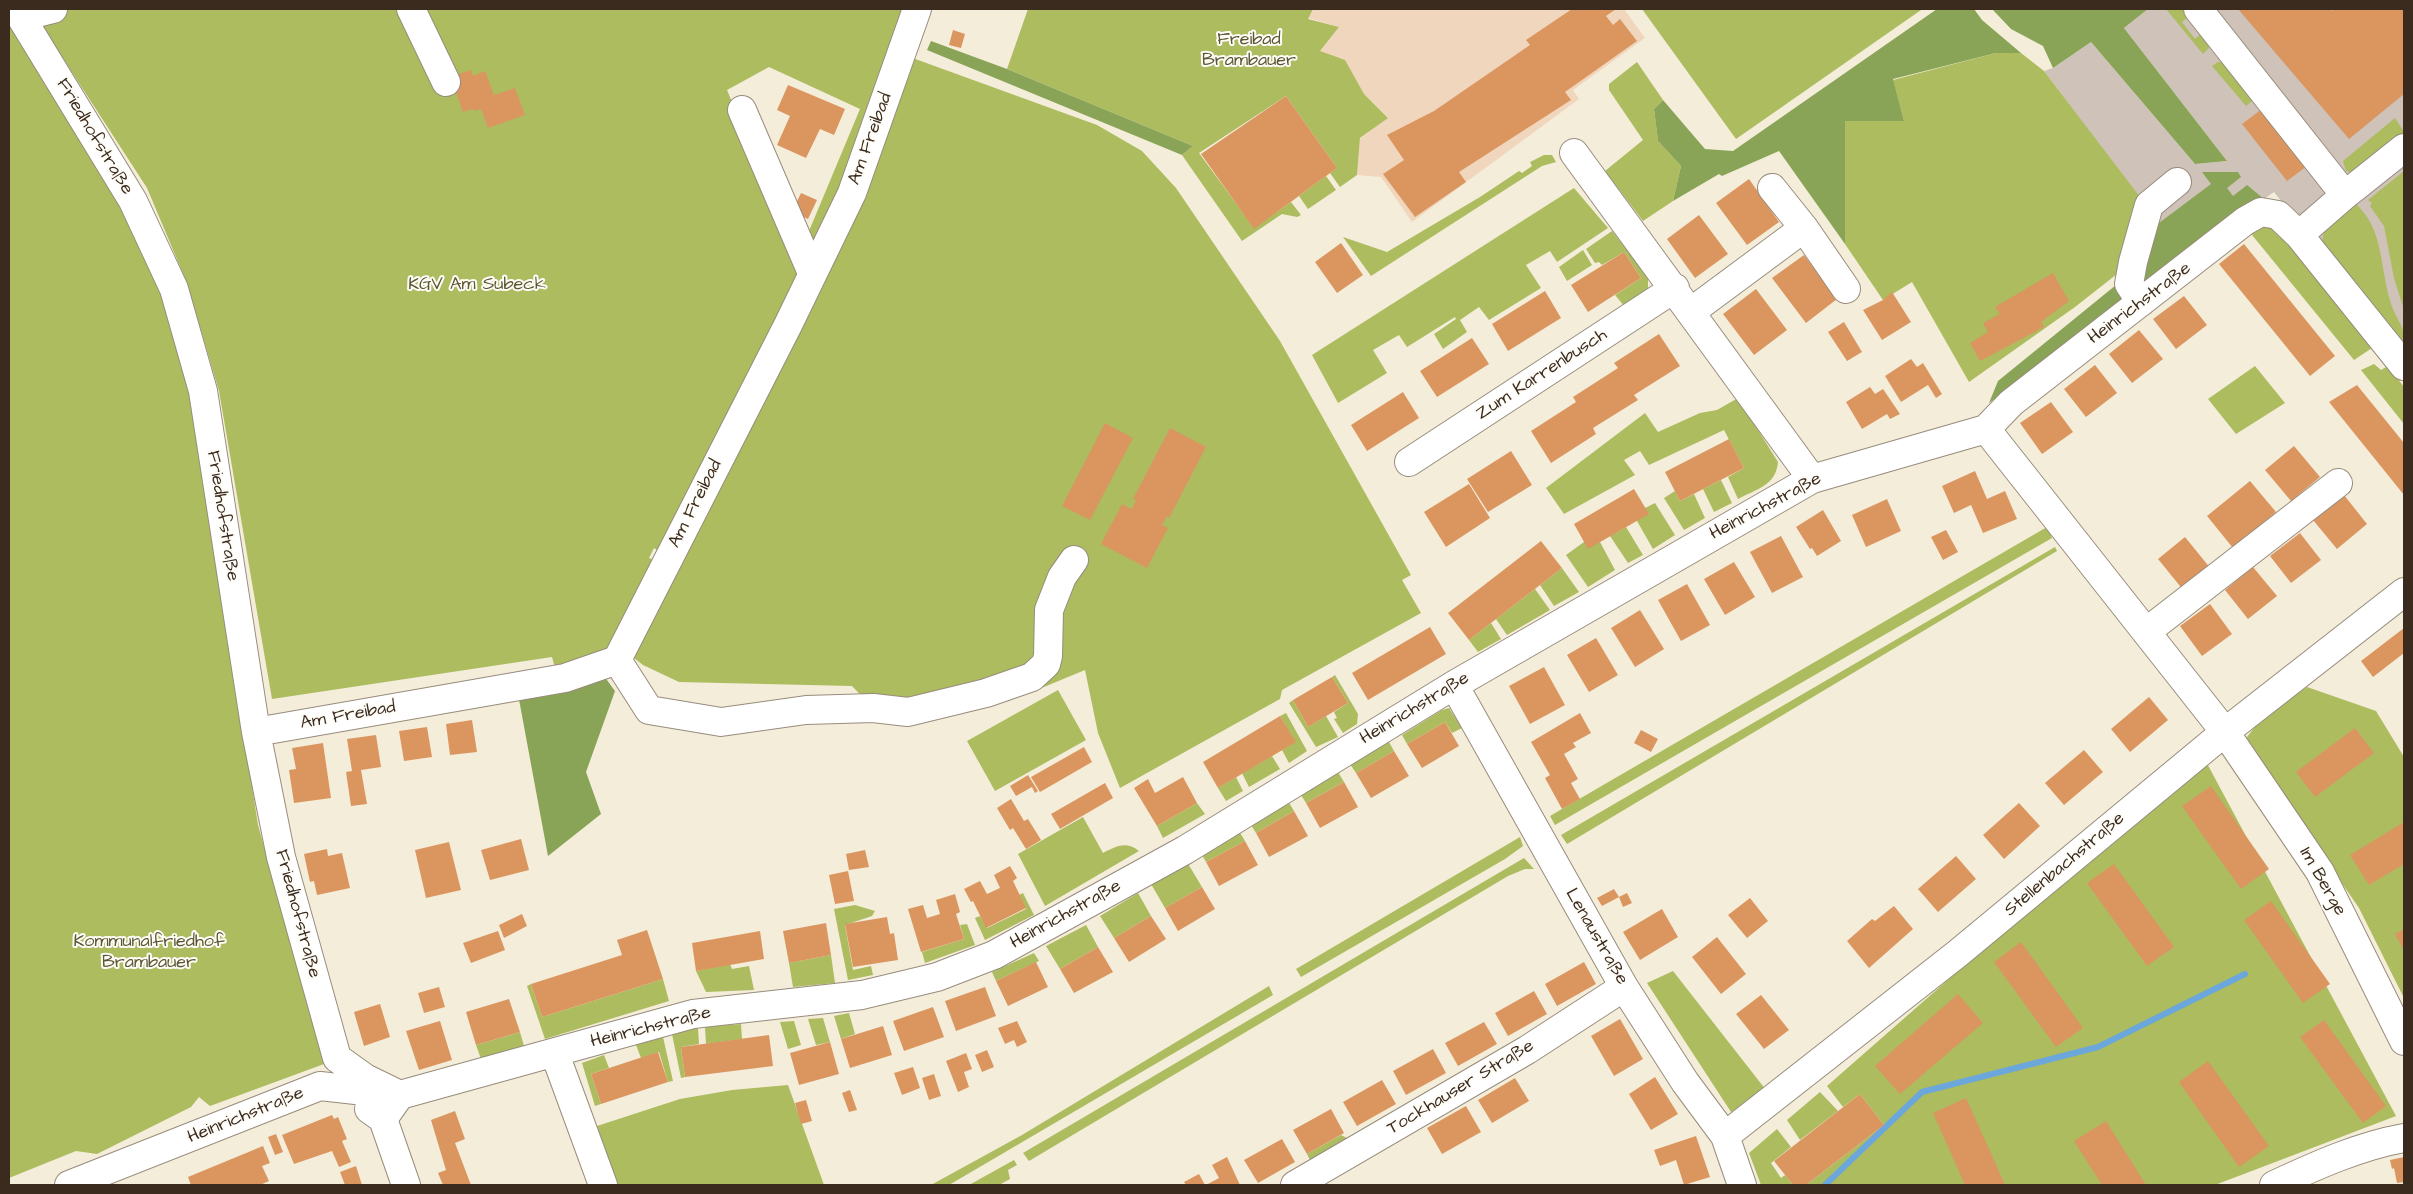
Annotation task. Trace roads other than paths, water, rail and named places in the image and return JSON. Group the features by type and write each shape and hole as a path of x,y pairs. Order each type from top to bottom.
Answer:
{"street":[{"path":"18,13 53,9"},
{"path":"411,9 446,82"},
{"name":"Am Freibad","path":"256,732 565,678 617,660 788,325 852,193 917,9"},
{"path":"2198,9 2345,195"},
{"name":"Friedhofstraße","path":"18,13 133,201 174,289 203,391 256,732 281,857 337,1058"},
{"path":"742,110 812,273"},
{"path":"2404,148 2299,235 2404,366"},
{"path":"1574,153 1692,311 1812,479"},
{"path":"2141,302 2129,284 2133,262 2149,205 2177,182"},
{"path":"1772,188 1804,228 1846,289"},
{"name":"Heinrichstraße","path":"69,1185 320,1086 400,1095 555,1054 693,1014 862,994 937,977 994,955 1185,850 1454,685 1812,479 1986,429 2011,403 2245,221 2261,212 2278,215 2299,235"},
{"path":"1692,311 1804,228"},
{"name":"Zum Karrenbusch","path":"1409,462 1675,288"},
{"path":"1986,429 2225,732"},
{"path":"2146,632 2338,483"},
{"path":"617,660 649,710 722,722 806,710 873,708 908,712 986,693 1032,677 1046,664 1048,656 1049,610 1062,577 1074,560"},
{"name":"Stellenbachstraße","path":"1725,1136 1957,954 2225,732 2404,592"},
{"name":"Lenaustraße","path":"1454,685 1624,987 1685,1082 1725,1136 1742,1185"},
{"name":"Im Berge","path":"2225,732 2320,872 2404,1041"},
{"name":"Tockhauser Straße","path":"1295,1185 1527,1050 1624,987"},
{"path":"555,1054 604,1185"},
{"path":"383,1119 400,1095 365,1078 337,1058 320,1086 351,1098 383,1119 406,1185"},
{"path":"2274,1185 2322,1175 2388,1141 2404,1138"}],"waterway":[{"path":"1825,1185 1922,1092 2098,1047 2245,974"}],"park label":[{"name":"Freibad Brambauer","path":"1249,50"},
{"name":"KGV Am Subeck","path":"477,285"},
{"name":"Kommunalfriedhof Brambauer","path":"149,952"}]}
